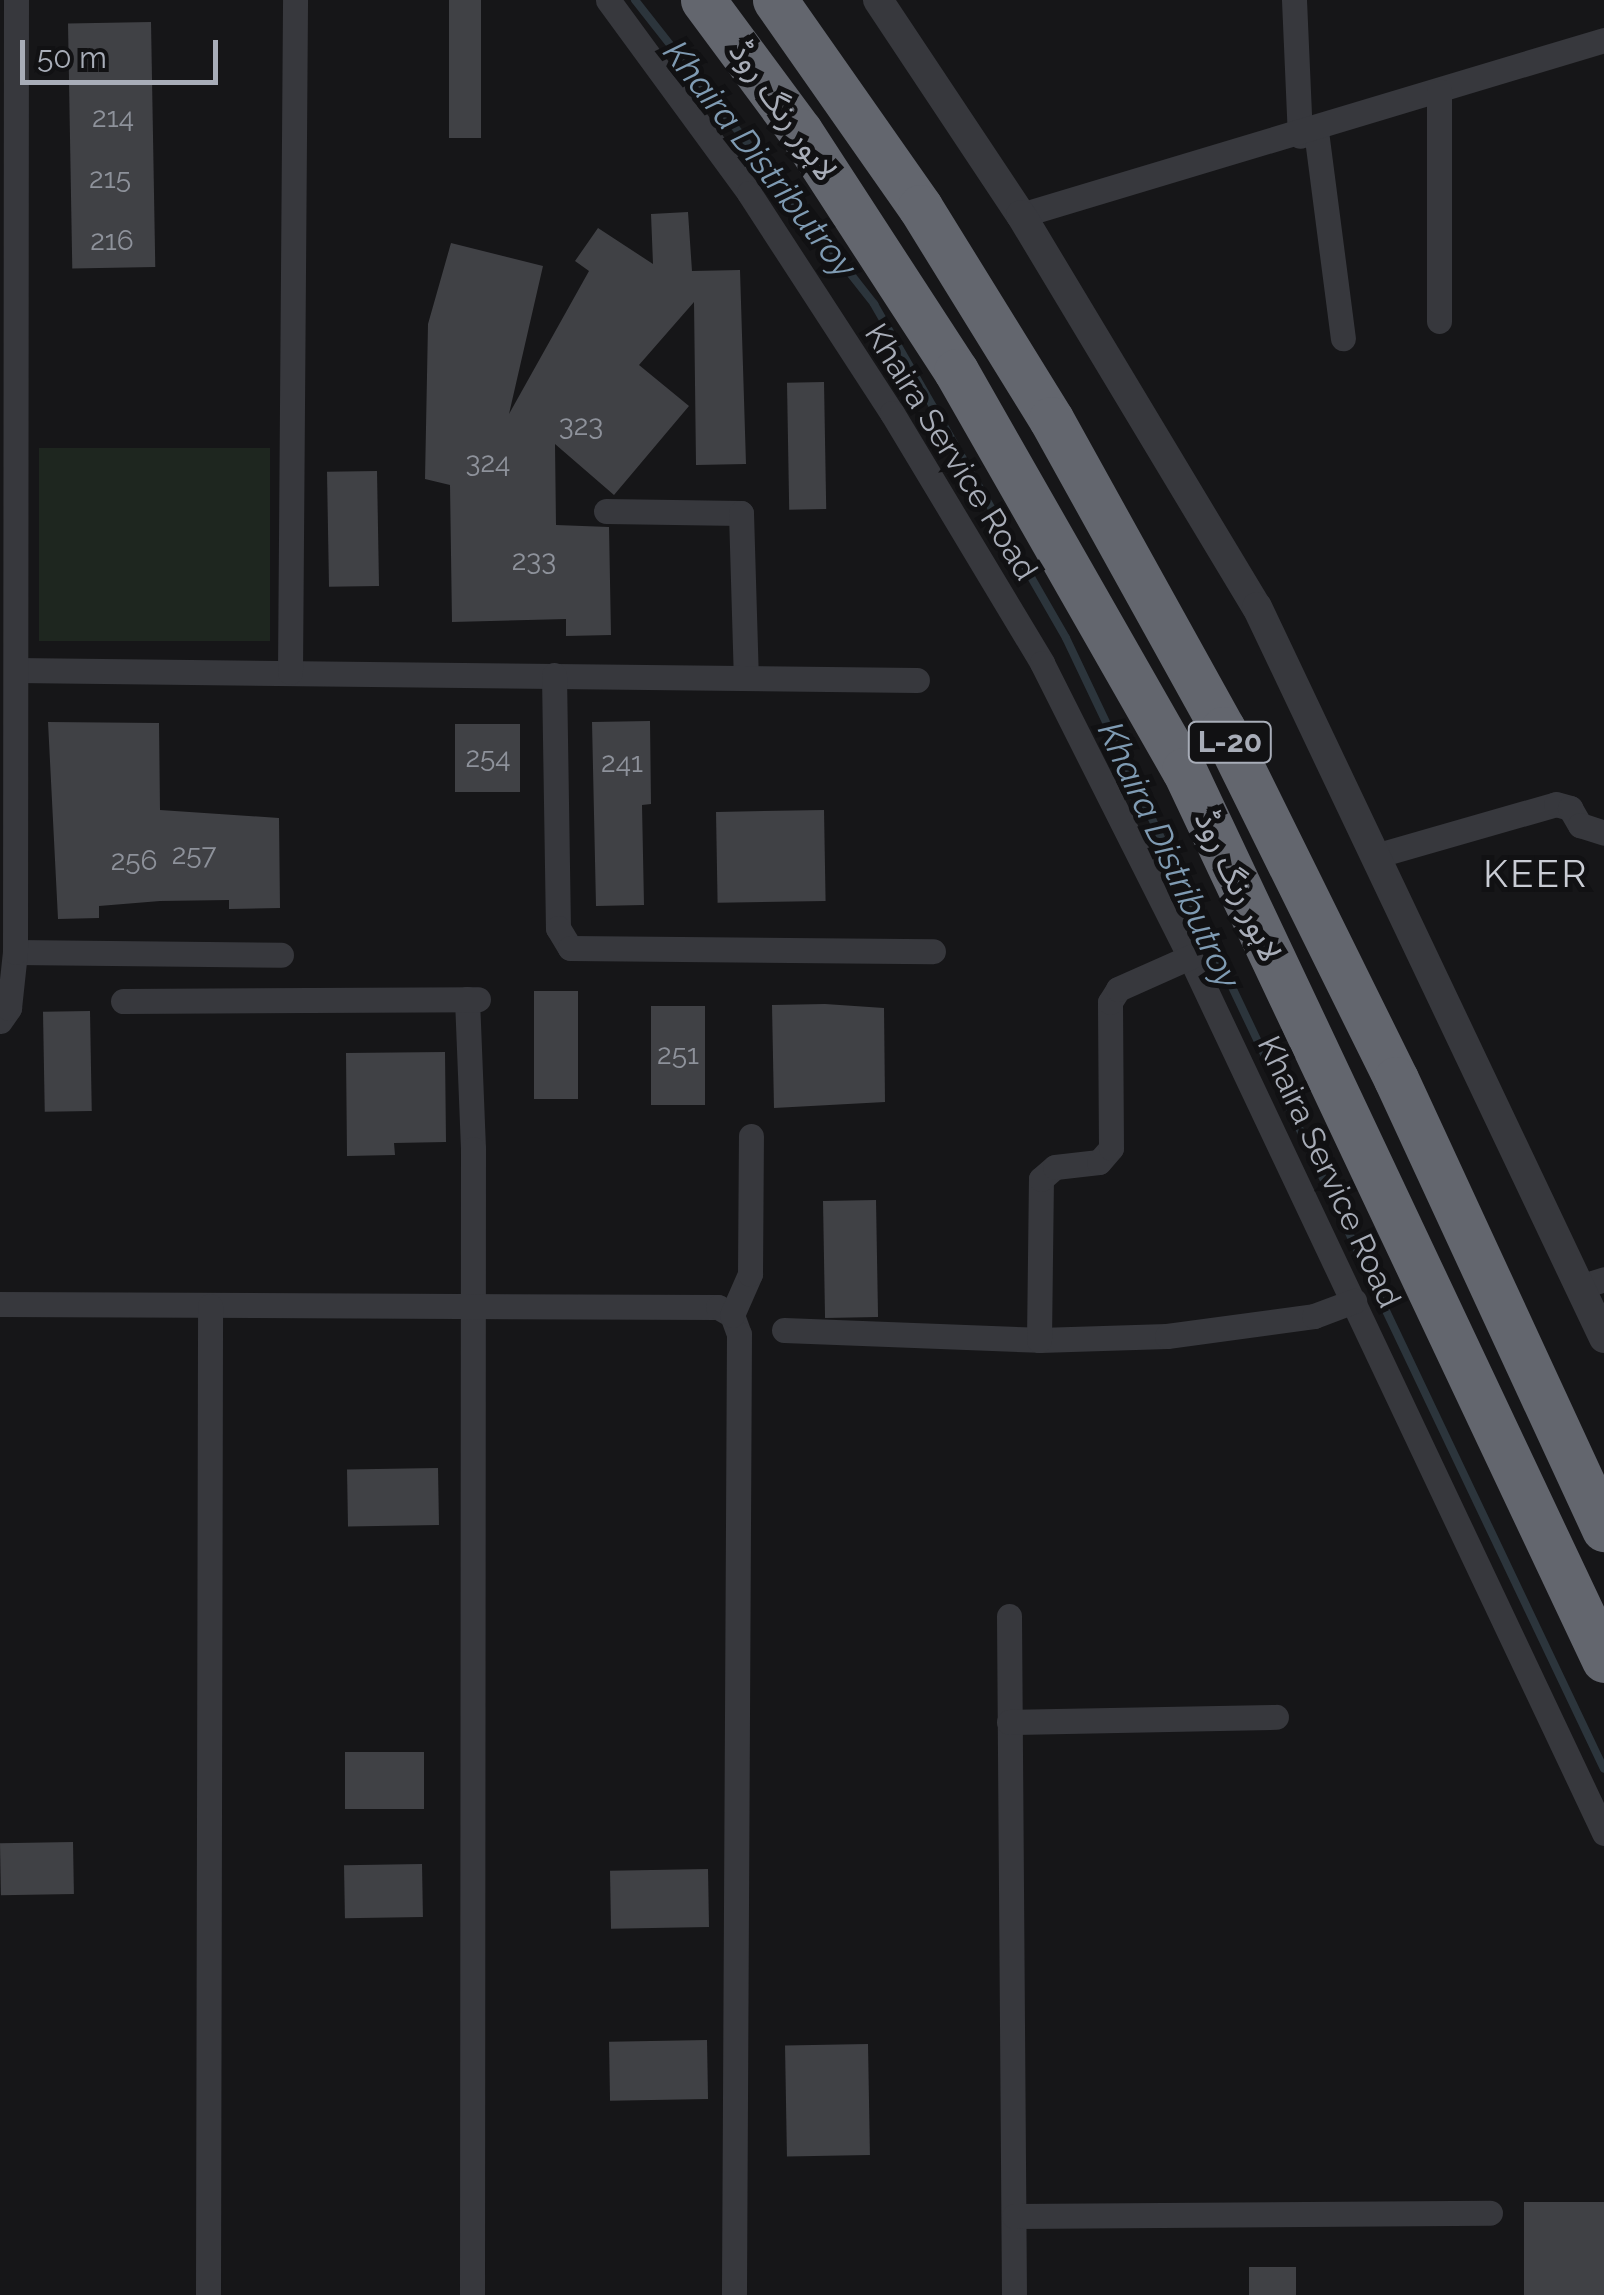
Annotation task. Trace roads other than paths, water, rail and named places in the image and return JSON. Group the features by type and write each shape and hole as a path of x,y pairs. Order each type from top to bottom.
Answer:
{"highway":[{"name":"لاہور رنگ روڈ","path":"702,0 800,131 956,371 1184,770 1604,1660"},
{"name":"لاہور رنگ روڈ","path":"776,0 930,224 1157,606 1388,1062 1604,1528"}],"street":[{"path":"0,1022 9,1008 15,952 6,748 16,670 16,0"},
{"path":"290,672 295,0"},
{"name":"Khaira Service Road","path":"608,0 749,193 892,413 1042,663 1190,956 1604,1833"},
{"path":"878,0 1021,215 1257,606 1375,856 1592,1283 1604,1338"},
{"path":"1294,0 1308,134 1343,338"},
{"path":"1021,215 1308,134 1604,40"},
{"path":"1438,322 1440,92"},
{"path":"606,511 741,514 746,677"},
{"path":"16,670 917,680"},
{"path":"554,675 558,928 570,948 933,951"},
{"path":"1375,856 1556,804 1570,808 1580,825 1604,833"},
{"path":"15,952 282,955"},
{"path":"1039,1340 1041,1178 1055,1167 1099,1162 1111,1148 1110,1002 1118,990 1190,956"},
{"path":"123,1001 472,999 472,2295"},
{"path":"734,2295 739,1334 732,1314 750,1274 750,1136"},
{"path":"784,1330 1039,1340 1185,1334 1314,1316 1354,1301"},
{"path":"0,1304 718,1308 732,1314"},
{"path":"208,2295 210,1306"},
{"path":"1009,1616 1014,2295"},
{"path":"1009,1722 1276,1717"},
{"path":"1014,2216 1490,2212"}],"waterway":[{"name":"Khaira Distributroy","path":"635,0 874,304 1066,638 1604,1769"}],"district":[{"name":"KEER","path":"1536,874"}]}
